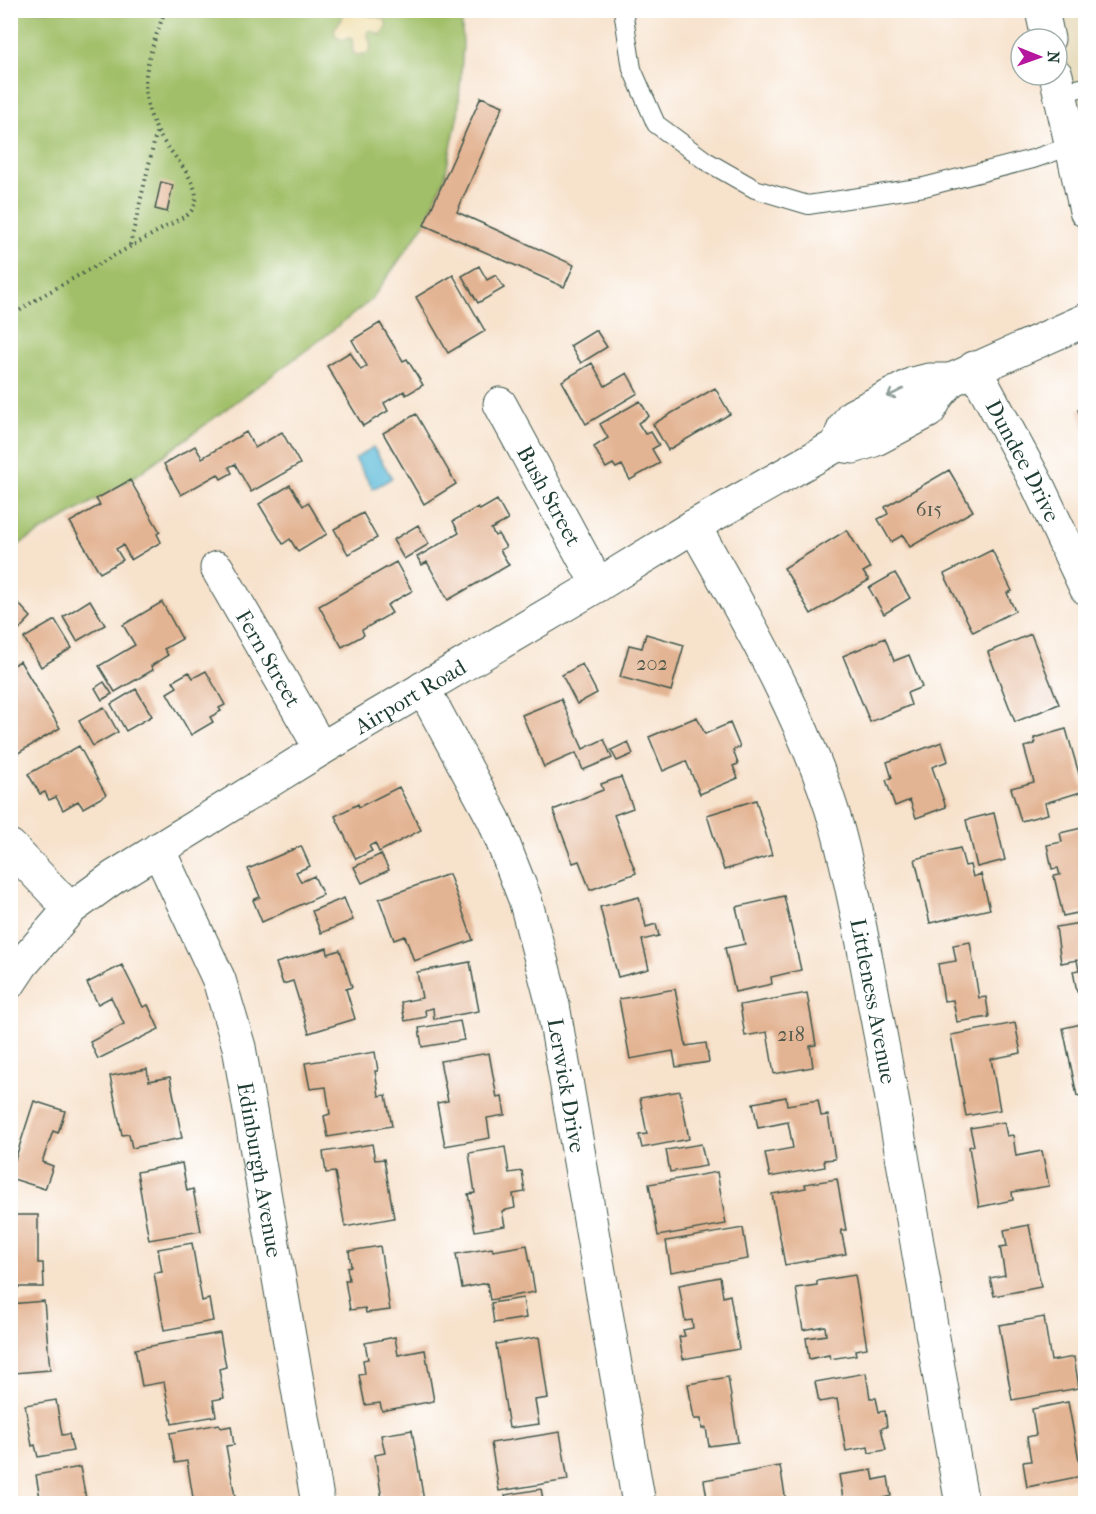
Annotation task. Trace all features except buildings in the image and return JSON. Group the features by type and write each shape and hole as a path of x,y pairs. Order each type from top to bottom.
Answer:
{"street":[{"path":"1042,10 1046,27"},
{"path":"1067,87 1071,146 1086,211"},
{"name":"Airport Road","path":"10,982 22,964 70,909 114,877 321,748 694,526 837,445 853,447 874,440 929,411 938,395 963,374 1086,320"},
{"name":"Dundee Drive","path":"963,374 1038,486 1086,588"},
{"name":"Bush Street","path":"500,404 598,585"},
{"name":"Littleness Avenue","path":"694,526 761,645 803,734 836,825 854,898 885,1058 962,1503"},
{"name":"Fern Street","path":"217,567 321,748"},
{"name":"Lerwick Drive","path":"423,688 494,819 525,899 553,1005 639,1503"},
{"path":"10,846 70,909"},
{"name":"Edinburgh Avenue","path":"158,849 219,980 239,1047 318,1503"}],"lane":[{"path":"623,10 633,69 656,124 706,161 755,189 808,205 924,187 1033,159 1071,146"}],"path":[{"path":"10,317 40,297 192,211 196,201 194,185 150,115 145,84 148,63 165,10"},
{"path":"130,245 157,129"}],"shaded area":[{"path":"1049,11 1085,11 1085,199 1064,87 1069,87 1069,27 1052,27"}],"green space":[{"path":"11,11 461,11 463,44 458,115 445,176 424,225 371,300 130,480 11,549"}],"sand":[{"path":"343,11 364,11 368,15 385,19 387,27 381,35 370,30 367,32 371,46 368,53 359,55 353,53 352,39 342,40 335,35 334,29 342,19"}],"water":[{"path":"373,447 392,478 373,489 355,459"}]}
